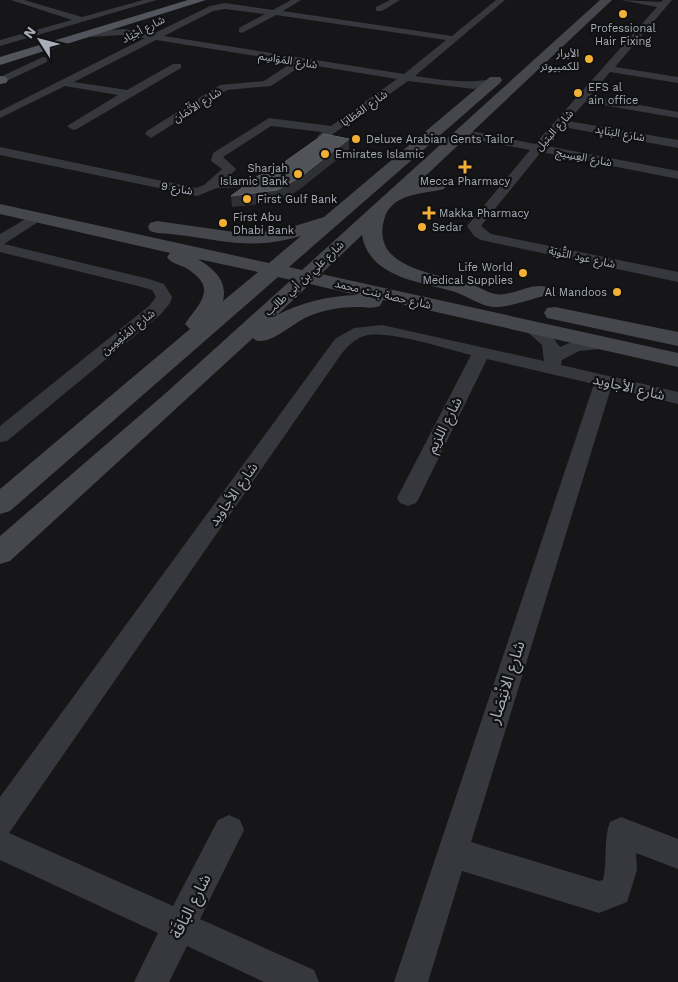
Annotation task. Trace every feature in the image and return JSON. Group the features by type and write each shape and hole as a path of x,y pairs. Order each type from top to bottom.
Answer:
{"main road":[{"path":"0,52 178,0"},
{"path":"0,60 88,34 122,28 200,0"},
{"path":"550,31 586,0"},
{"name":"شارع علي بن أبي طالب","path":"0,553 176,397 606,0"},
{"name":"شارع علي بن أبي طالب","path":"0,504 493,82 508,67"},
{"path":"157,227 183,228 235,238 282,235 326,220 381,177"},
{"path":"396,192 438,185"},
{"name":"شارع حصة بنت محمد","path":"0,194 157,227 283,262 495,310 678,339"},
{"name":"شارع حصة بنت محمد","path":"0,210 110,234 283,262"},
{"path":"376,211 371,233 377,251 385,259 411,275 463,288 495,310"},
{"path":"110,234 121,242 193,263 206,272 213,281 215,293 212,306 205,316 161,356 146,380"},
{"path":"176,397 217,375 273,326 307,309 327,303 370,302 447,316 495,310 540,291"},
{"name":"شارع حصة بنت محمد","path":"495,310 532,328 678,360"},
{"path":"656,317 678,334"}],"street":[{"path":"15,0 96,24"},
{"path":"0,43 153,0"},
{"path":"242,30 297,0"},
{"path":"379,8 396,0"},
{"name":"شارع العَطَايَا","path":"311,146 406,78 501,0"},
{"path":"625,0 665,2"},
{"name":"شارع البتيل","path":"486,237 479,233 474,226 538,148 608,70 665,2"},
{"name":"شارع أجْيَاد","path":"0,115 210,9 220,7 238,7 275,12 455,39"},
{"name":"شارع المَوَاسِم","path":"122,28 154,38 452,85 474,86 493,82"},
{"path":"0,80 43,60"},
{"name":"شارع الأَثْمَان","path":"151,134 224,87 267,84 300,62"},
{"path":"74,126 177,66"},
{"path":"608,70 678,80"},
{"path":"64,83 129,94"},
{"name":"شارع المَوَاسِم","path":"452,85 465,90 474,97"},
{"path":"582,98 678,115"},
{"name":"شارع 9","path":"0,151 183,190 202,191 214,184 230,169 217,161 217,156 266,123 280,121 333,130"},
{"name":"شارع البَنَايِد","path":"562,122 678,144"},
{"name":"شارع العِسِيج","path":"461,133 678,175"},
{"path":"214,184 254,184 268,178 282,167"},
{"path":"0,242 36,217"},
{"name":"شارع عود التُّوبَة","path":"486,237 678,277"},
{"name":"شارع المُنْعِمِين","path":"0,248 143,282 158,288 164,297 162,304 155,310 0,436"},
{"path":"0,264 17,252"},
{"path":"532,328 548,341 553,362 575,346 604,344"},
{"name":"شارع الأجاويد","path":"0,822 342,341 358,332 379,329 481,353 553,362 604,382 678,398"},
{"name":"شارع اللزيم","path":"408,498 481,353"},
{"name":"شارع الانْتِصَار","path":"411,982 604,382"},
{"name":"شارع البَاقَة","path":"151,982 228,830"},
{"path":"452,852 599,897 616,891 621,870 621,832 678,854"},
{"path":"0,844 302,982"}],"building":[{"path":"324,134 349,139 299,178 277,190 231,196 258,176 272,171"}],"place":[{"name":"Professional Hair Fixing","path":"623,14"},
{"name":"الأبرار للكمبيوتر","path":"589,59"},
{"name":"EFS al ain office","path":"578,93"},
{"name":"Deluxe Arabian Gents Tailor","path":"356,139"},
{"name":"Emirates Islamic","path":"325,154"},
{"name":"Mecca Pharmacy","path":"465,167"},
{"name":"Sharjah Islamic Bank","path":"298,174"},
{"name":"First Gulf Bank","path":"247,199"},
{"name":"Makka Pharmacy","path":"429,213"},
{"name":"First Abu Dhabi Bank","path":"223,223"},
{"name":"Sedar","path":"422,227"},
{"name":"Life World Medical Supplies","path":"523,273"},
{"name":"Al Mandoos","path":"617,292"}]}
